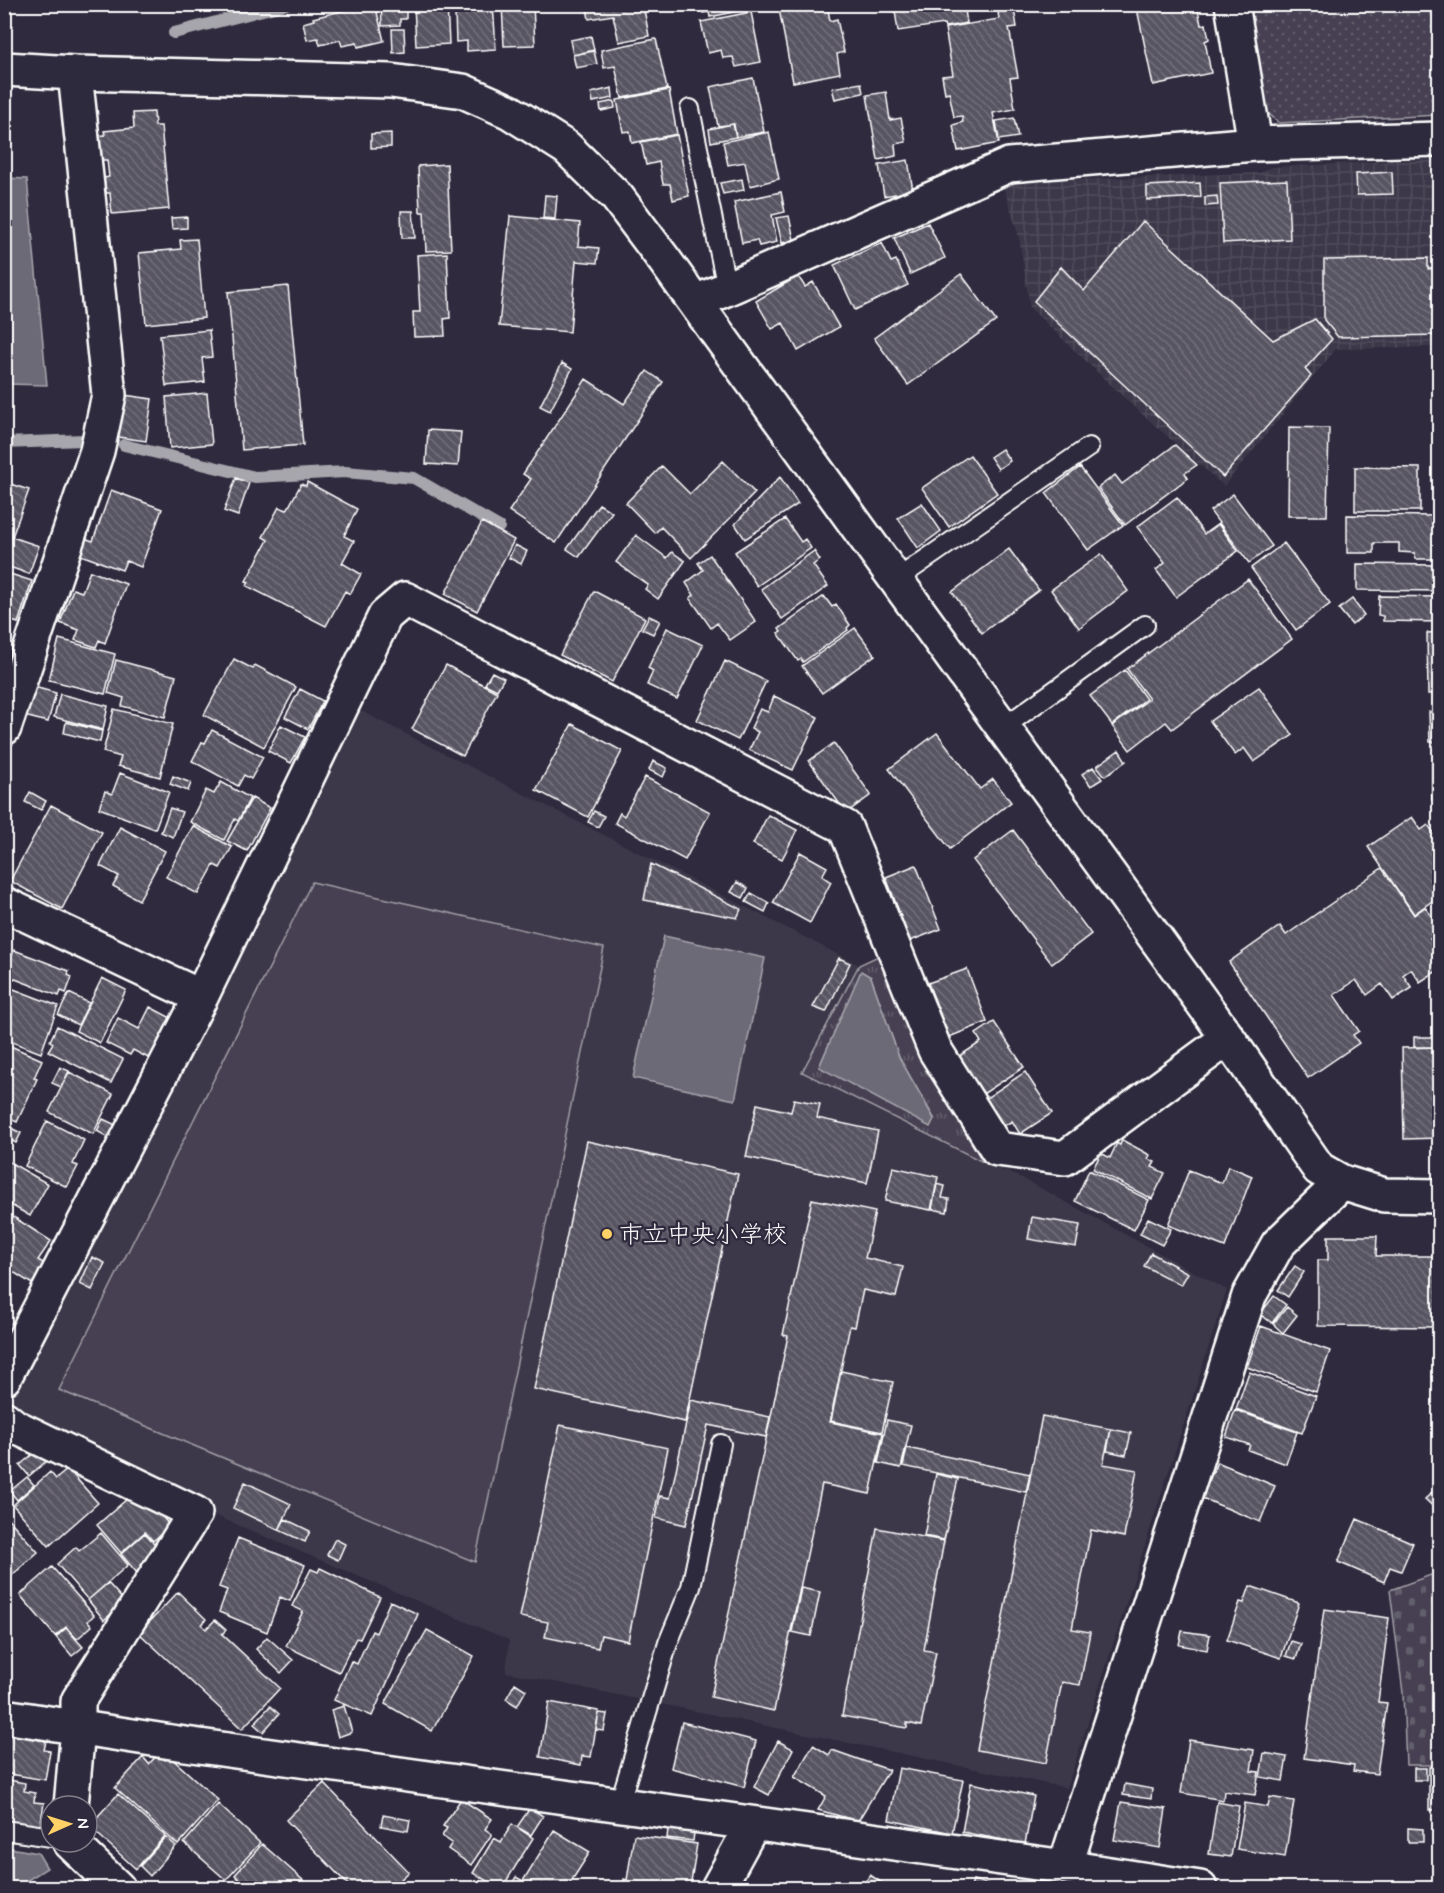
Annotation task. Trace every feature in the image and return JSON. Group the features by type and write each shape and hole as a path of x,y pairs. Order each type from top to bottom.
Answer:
{"street":[{"path":"1232,4 1255,144"},
{"path":"4,69 391,81 463,92 510,112 567,148 617,197 696,302 1228,1038 1319,1169 1342,1182 1384,1195 1440,1196"},
{"path":"4,728 97,451 109,395 75,73"},
{"path":"696,302 1009,165 1255,144 1440,139"},
{"path":"4,1378 201,997 385,616 405,599 845,827 934,1050 997,1149 1065,1158 1228,1038"},
{"path":"4,904 201,997"},
{"path":"1065,1867 1249,1296 1278,1244 1342,1182"},
{"path":"4,1418 14,1426 195,1514 78,1701 72,1794"},
{"path":"4,1716 78,1729 1065,1867 1200,1888"},
{"path":"718,1888 753,1824"},
{"path":"80,1854 107,1886"}],"lane":[{"path":"690,109 727,289"},
{"path":"897,579 1089,447"},
{"path":"1004,727 1145,625"},
{"path":"619,1805 668,1643 691,1587 721,1444"},
{"path":"4,1830 39,1836"}],"shaded area":[{"path":"1439,159 1439,347 1336,349 1224,486 1134,407 1030,308 1019,237 1002,182 1259,173 1271,167"},
{"path":"5,178 27,179 47,385 5,384"},
{"name":"市立中央小学校","path":"359,710 859,965 802,1072 983,1162 1022,1178 1227,1290 1067,1788 506,1672 509,1640 207,1512 16,1415 5,1392 186,1054"},
{"path":"664,936 765,958 735,1100 633,1078"},
{"path":"861,971 871,977 899,1057 934,1119 930,1127 819,1067"},
{"path":"5,1847 38,1853 47,1868 15,1888 5,1888"}],"green space":[{"path":"1247,5 1439,5 1439,115 1279,123 1265,110"},
{"path":"312,882 604,948 475,1562 59,1390"},
{"path":"878,956 918,1054 983,1162 802,1072 859,965","holes":["861,972 871,977 899,1057 934,1118 819,1067"]},
{"path":"1439,1572 1439,1765 1406,1765 1403,1693 1390,1590"}],"building":[{"path":"375,4 384,41 358,47 357,43 342,46 340,40 320,45 318,38 307,40 303,23 314,20 313,18"},
{"path":"381,4 406,4 406,19 400,19 400,25 382,26"},
{"path":"414,4 447,4 449,44 416,46"},
{"path":"465,4 493,4 496,49 467,51 467,41 456,42 455,13 465,12"},
{"path":"502,4 533,4 535,45 504,46"},
{"path":"586,4 643,4 649,36 619,42 613,15 589,19"},
{"path":"695,4 742,4 743,10 710,17 709,12 703,13 702,7 696,9"},
{"path":"778,4 827,4 830,21 837,19 844,52 837,54 840,73 793,82"},
{"path":"894,4 964,4 967,23 898,31"},
{"path":"1136,4 1197,4 1201,25 1206,24 1209,39 1205,41 1211,73 1153,85"},
{"path":"1014,9 1017,27 1009,28 1018,77 1010,78 1015,109 993,113 999,143 958,151 953,125 963,122 962,116 954,117 949,92 945,93 942,76 953,75 945,28 999,19 998,12"},
{"path":"751,12 761,62 736,67 733,57 723,58 721,50 708,53 701,22"},
{"path":"392,29 404,29 405,52 393,53"},
{"path":"591,36 594,50 573,55 570,40"},
{"path":"656,39 667,89 622,98 615,66 604,68 601,50"},
{"path":"594,51 597,64 576,68 573,55"},
{"path":"753,78 764,132 736,137 734,124 718,126 710,87"},
{"path":"861,83 863,93 835,99 832,88"},
{"path":"612,88 613,98 593,102 591,93"},
{"path":"669,90 677,134 632,143 630,131 623,132 617,100"},
{"path":"886,92 890,120 901,118 906,142 895,144 896,156 878,160 867,95"},
{"path":"614,101 615,108 601,111 600,104"},
{"path":"154,112 155,126 161,126 169,209 112,214 110,193 106,193 104,178 109,177 107,160 99,160 96,136 105,135 104,131 134,128 133,113"},
{"path":"1014,118 1018,137 999,140 996,121"},
{"path":"733,124 736,137 711,142 709,129"},
{"path":"769,132 779,179 750,186 745,162 728,165 723,142"},
{"path":"391,133 391,147 371,148 371,134"},
{"path":"677,135 689,196 673,200 670,184 663,184 659,162 646,165 641,142"},
{"path":"908,160 913,191 884,196 879,165"},
{"path":"447,164 451,250 426,251 424,212 420,212 418,166"},
{"path":"1392,172 1393,194 1357,195 1356,174"},
{"path":"742,179 744,190 723,194 720,183"},
{"path":"1287,180 1290,239 1223,243 1220,183"},
{"path":"1200,183 1201,197 1147,200 1147,186"},
{"path":"781,192 785,212 772,215 777,242 759,246 757,240 742,243 734,202"},
{"path":"545,195 557,196 555,219 543,218"},
{"path":"1217,196 1218,205 1205,206 1205,197"},
{"path":"401,211 413,211 415,238 402,238"},
{"path":"510,216 580,223 578,246 599,248 597,263 576,261 570,332 499,326"},
{"path":"789,216 794,240 782,243 776,218"},
{"path":"187,217 187,228 172,229 171,218"},
{"path":"1143,221 1273,340 1315,319 1332,339 1305,369 1311,376 1223,477 1034,301 1061,267 1084,291"},
{"path":"928,223 945,258 910,274 894,238"},
{"path":"197,239 204,318 146,324 139,253 181,249 180,240"},
{"path":"882,243 891,262 896,260 908,285 855,310 834,265"},
{"path":"447,253 450,318 444,319 445,336 414,337 413,312 420,312 417,255"},
{"path":"1428,258 1428,269 1440,268 1440,335 1338,337 1324,320 1324,260"},
{"path":"961,274 996,321 908,385 874,338"},
{"path":"798,276 805,287 813,282 839,327 798,351 783,323 772,329 756,301"},
{"path":"288,286 303,445 242,450 228,292"},
{"path":"209,330 212,357 202,358 205,382 166,386 160,335"},
{"path":"562,363 572,369 550,411 540,406"},
{"path":"647,371 663,382 556,543 509,511 531,479 523,474 586,379 624,404"},
{"path":"207,393 212,444 170,448 166,397"},
{"path":"124,395 152,399 146,441 118,437"},
{"path":"1289,427 1329,428 1327,516 1288,516"},
{"path":"428,430 461,432 458,466 426,464"},
{"path":"1175,445 1197,465 1185,473 1188,478 1125,525 1098,488 1115,475 1122,484"},
{"path":"1002,449 1010,461 998,469 990,457"},
{"path":"970,455 997,493 949,527 922,488"},
{"path":"723,461 755,493 691,558 661,527 655,533 626,503 662,466 690,494"},
{"path":"1080,467 1123,525 1088,550 1046,493"},
{"path":"1355,467 1420,468 1420,511 1355,511"},
{"path":"780,477 798,504 745,539 735,524"},
{"path":"236,478 249,483 238,516 224,511"},
{"path":"4,482 29,490 12,537 39,546 29,574 4,565"},
{"path":"307,482 357,509 344,536 354,541 342,563 361,574 350,594 345,591 326,626 247,586 249,582 246,581 268,540 263,537 279,507 287,510 301,484 306,486"},
{"path":"111,490 162,509 141,567 126,561 122,570 78,554 84,538 93,541"},
{"path":"1233,494 1272,546 1249,563 1210,511"},
{"path":"1177,497 1204,534 1218,524 1238,551 1176,597 1156,570 1165,563 1137,527"},
{"path":"922,503 941,531 918,548 898,518"},
{"path":"599,504 612,512 579,557 567,549"},
{"path":"1347,515 1440,516 1440,559 1416,559 1415,553 1399,552 1399,543 1374,543 1374,553 1347,553"},
{"path":"785,519 801,542 805,539 811,548 757,586 735,552"},
{"path":"482,522 514,540 477,611 445,594"},
{"path":"636,535 667,558 672,552 685,561 658,599 645,589 648,585 616,562"},
{"path":"1284,543 1330,604 1296,630 1251,568"},
{"path":"515,545 527,551 521,564 509,558"},
{"path":"1009,549 1039,590 982,633 952,592"},
{"path":"814,551 820,560 813,565 828,586 782,619 761,589"},
{"path":"1101,554 1128,591 1079,628 1051,590"},
{"path":"710,555 756,622 730,640 717,623 711,628 690,598 694,595 686,583 703,570 698,563"},
{"path":"1357,564 1440,565 1440,591 1357,590"},
{"path":"90,571 126,584 105,643 99,640 96,647 75,640 79,630 60,623 73,589 82,592"},
{"path":"4,572 32,581 18,623 6,619 4,624"},
{"path":"1248,579 1292,639 1172,729 1166,722 1130,750 1112,726 1149,699 1127,669"},
{"path":"594,591 645,618 612,682 560,655"},
{"path":"824,596 832,607 836,604 850,625 848,630 803,662 801,659 798,661 778,633 781,632 779,629"},
{"path":"1379,596 1440,597 1440,622 1383,621 1383,616 1378,615"},
{"path":"1352,599 1364,615 1352,625 1339,609"},
{"path":"649,616 660,621 653,634 642,629"},
{"path":"667,628 703,645 677,699 647,685 653,671 648,668"},
{"path":"855,628 875,655 822,693 802,666"},
{"path":"1440,632 1440,694 1428,694 1427,633"},
{"path":"59,639 115,654 105,694 49,680"},
{"path":"234,659 253,669 255,665 296,687 264,747 204,715"},
{"path":"116,660 176,676 165,717 122,706 124,698 108,693"},
{"path":"725,661 766,681 738,740 697,720"},
{"path":"446,665 497,692 463,756 412,729"},
{"path":"1125,670 1146,699 1112,725 1090,696"},
{"path":"492,672 504,678 497,690 485,684"},
{"path":"27,685 56,693 48,722 20,715"},
{"path":"1259,687 1293,735 1254,762 1244,748 1235,755 1210,721"},
{"path":"300,689 323,701 308,729 285,717"},
{"path":"60,694 108,706 103,730 54,717"},
{"path":"774,696 818,717 793,770 749,750 758,732 751,728 760,709 768,712"},
{"path":"114,709 173,724 160,777 118,766 121,757 103,752"},
{"path":"1429,712 1440,712 1440,742 1430,742"},
{"path":"66,722 102,731 100,742 64,733"},
{"path":"572,724 622,751 588,817 536,790"},
{"path":"281,725 305,737 291,763 268,751"},
{"path":"212,730 263,757 251,779 244,775 238,786 192,761 202,742 205,743"},
{"path":"937,733 980,789 993,779 1011,802 950,849 889,769"},
{"path":"834,743 871,795 846,813 809,761"},
{"path":"1440,745 1440,800 1432,800 1434,746"},
{"path":"1119,750 1126,761 1105,776 1097,766"},
{"path":"653,761 667,768 663,777 649,770"},
{"path":"1093,767 1102,779 1091,786 1082,774"},
{"path":"120,773 169,792 155,829 99,808 105,791 112,794"},
{"path":"173,776 191,783 188,791 170,784"},
{"path":"645,777 710,812 685,860 615,823 620,813 624,816"},
{"path":"221,782 250,798 238,821 235,819 224,840 190,822 206,790 214,794"},
{"path":"30,792 46,801 41,810 25,802"},
{"path":"252,798 270,808 247,851 227,841"},
{"path":"51,805 102,832 62,909 10,881"},
{"path":"170,808 182,812 173,837 161,832"},
{"path":"594,811 604,816 598,827 588,822"},
{"path":"768,815 797,830 782,859 753,844"},
{"path":"1412,817 1421,830 1428,825 1438,838 1439,896 1414,914 1368,847"},
{"path":"193,826 232,847 220,868 214,865 198,894 166,877"},
{"path":"120,827 165,851 139,900 113,886 119,876 100,866"},
{"path":"1013,830 1091,934 1052,964 973,860"},
{"path":"800,852 827,867 822,876 831,882 810,923 773,903"},
{"path":"651,864 741,909 737,918 644,900"},
{"path":"916,865 941,929 910,941 886,877"},
{"path":"1382,868 1414,915 1425,907 1440,927 1440,932 1430,939 1440,953 1440,969 1420,982 1411,969 1403,975 1412,988 1393,1000 1382,984 1367,995 1356,980 1334,995 1359,1031 1353,1035 1359,1043 1308,1078 1229,962 1280,926 1286,935"},
{"path":"737,882 748,888 743,898 731,892"},
{"path":"751,893 769,903 765,912 746,902"},
{"path":"14,950 69,971 68,975 72,977 66,993 61,991 59,996 5,975"},
{"path":"839,958 850,963 826,1012 813,1007"},
{"path":"967,969 987,1022 949,1037 928,983"},
{"path":"102,978 126,990 100,1043 76,1031"},
{"path":"11,988 58,1006 41,1053 4,1039 4,1005"},
{"path":"69,993 89,1003 78,1025 58,1015"},
{"path":"150,1007 173,1019 152,1060 133,1050 130,1055 106,1043 118,1018 139,1029"},
{"path":"994,1022 1024,1067 983,1094 958,1057 981,1042 976,1034"},
{"path":"57,1026 123,1059 111,1083 48,1051 53,1043 50,1041"},
{"path":"1414,1037 1433,1037 1434,1047 1414,1047"},
{"path":"4,1043 42,1060 34,1078 37,1079 17,1122 4,1116"},
{"path":"1440,1047 1440,1138 1404,1139 1402,1048"},
{"path":"60,1067 69,1071 61,1087 52,1083"},
{"path":"69,1072 113,1094 93,1134 49,1112"},
{"path":"1025,1072 1052,1113 1020,1134 1012,1121 1004,1126 985,1099"},
{"path":"794,1099 820,1104 817,1118 878,1131 867,1183 746,1157 757,1104 791,1112"},
{"path":"103,1119 120,1127 113,1140 97,1131"},
{"path":"47,1121 84,1140 73,1164 78,1166 67,1187 25,1166"},
{"path":"11,1128 21,1133 16,1143 6,1138"},
{"path":"1122,1140 1150,1155 1148,1159 1155,1162 1152,1167 1165,1173 1152,1199 1093,1169 1101,1153 1110,1158 1117,1143 1120,1145"},
{"path":"587,1141 738,1174 685,1422 534,1389"},
{"path":"4,1159 48,1184 30,1216 4,1201"},
{"path":"1228,1166 1252,1176 1225,1247 1168,1225 1189,1170 1222,1183"},
{"path":"893,1167 938,1177 931,1210 885,1201"},
{"path":"1089,1170 1149,1200 1134,1230 1075,1201"},
{"path":"937,1184 945,1186 942,1198 949,1199 947,1212 932,1209"},
{"path":"812,1199 875,1212 865,1258 903,1267 896,1297 863,1290 855,1327 850,1326 830,1422 883,1433 870,1494 822,1484 774,1711 711,1697 788,1336 783,1335"},
{"path":"4,1211 51,1241 38,1260 45,1264 32,1284 4,1266"},
{"path":"1032,1217 1080,1225 1076,1247 1028,1239"},
{"path":"1148,1218 1171,1229 1162,1245 1140,1234"},
{"path":"1328,1236 1377,1236 1376,1256 1440,1256 1440,1327 1318,1326 1318,1260 1328,1260"},
{"path":"1151,1253 1188,1273 1181,1285 1144,1266"},
{"path":"92,1257 105,1263 92,1290 80,1284"},
{"path":"1295,1266 1304,1272 1288,1297 1278,1290"},
{"path":"1274,1296 1286,1305 1272,1323 1260,1314"},
{"path":"1287,1307 1297,1315 1283,1333 1273,1324"},
{"path":"1261,1326 1330,1351 1316,1392 1247,1367"},
{"path":"841,1371 893,1382 882,1432 831,1421"},
{"path":"1249,1372 1316,1396 1302,1433 1236,1409"},
{"path":"691,1400 770,1417 766,1437 708,1425 686,1525 656,1518 660,1496 670,1498"},
{"path":"1235,1410 1297,1432 1286,1464 1248,1450 1250,1445 1226,1437"},
{"path":"1042,1416 1111,1429 1103,1464 1137,1470 1124,1537 1091,1530 1072,1629 1090,1632 1080,1685 1062,1682 1046,1763 977,1750"},
{"path":"887,1420 911,1425 901,1468 878,1463"},
{"path":"560,1425 668,1448 628,1641 601,1635 598,1648 545,1637 548,1622 520,1617"},
{"path":"1111,1429 1131,1433 1126,1455 1107,1451"},
{"path":"41,1447 50,1458 29,1476 20,1465"},
{"path":"907,1448 1030,1474 1026,1492 903,1466"},
{"path":"1217,1462 1275,1486 1260,1522 1202,1498"},
{"path":"68,1469 98,1503 49,1546 13,1505 50,1472 56,1479"},
{"path":"936,1474 958,1479 944,1540 924,1536"},
{"path":"27,1477 34,1485 17,1500 10,1491"},
{"path":"245,1482 291,1504 279,1530 233,1508"},
{"path":"1440,1485 1440,1513 1425,1499"},
{"path":"134,1493 148,1500 170,1526 153,1541 145,1532 121,1553 97,1525"},
{"path":"4,1514 38,1552 8,1579 4,1575"},
{"path":"285,1519 310,1531 305,1542 279,1530"},
{"path":"1357,1519 1413,1543 1401,1571 1390,1567 1384,1582 1338,1562"},
{"path":"877,1528 944,1541 924,1650 936,1652 921,1726 907,1723 907,1728 842,1716"},
{"path":"101,1533 128,1565 88,1600 57,1564 76,1547 79,1551"},
{"path":"145,1533 162,1552 137,1573 121,1554"},
{"path":"238,1538 305,1565 290,1601 280,1597 267,1632 219,1612 227,1590 219,1587"},
{"path":"335,1539 345,1544 338,1560 327,1555"},
{"path":"52,1567 94,1615 88,1621 92,1626 77,1639 66,1627 55,1636 20,1595"},
{"path":"320,1568 380,1597 360,1639 356,1638 339,1672 286,1646 303,1611 292,1606 311,1569 318,1572"},
{"path":"108,1583 125,1602 104,1620 88,1600"},
{"path":"1250,1586 1299,1603 1281,1658 1227,1640 1240,1602 1244,1603"},
{"path":"801,1588 820,1592 811,1636 792,1632"},
{"path":"178,1592 206,1619 202,1625 206,1629 215,1620 226,1630 222,1634 280,1688 242,1729 139,1633"},
{"path":"390,1601 418,1614 372,1716 334,1700 351,1661 357,1664 372,1631 376,1633"},
{"path":"1324,1609 1389,1618 1378,1702 1387,1703 1377,1774 1353,1771 1354,1765 1304,1758"},
{"path":"66,1628 83,1647 72,1656 56,1637"},
{"path":"427,1630 474,1656 432,1731 385,1704"},
{"path":"1182,1631 1210,1635 1207,1650 1179,1645"},
{"path":"267,1637 293,1660 281,1673 256,1649"},
{"path":"1291,1641 1301,1644 1296,1659 1286,1656"},
{"path":"515,1683 526,1690 517,1706 506,1699"},
{"path":"549,1702 599,1711 591,1757 582,1756 581,1765 540,1757"},
{"path":"270,1706 279,1714 263,1732 254,1724"},
{"path":"344,1706 352,1732 338,1737 331,1710"},
{"path":"599,1713 607,1714 604,1731 596,1730"},
{"path":"682,1722 756,1741 744,1787 671,1768"},
{"path":"4,1733 46,1741 44,1750 50,1751 45,1780 4,1773"},
{"path":"1189,1740 1254,1750 1251,1771 1259,1772 1255,1795 1224,1791 1223,1800 1181,1793"},
{"path":"778,1741 793,1749 769,1795 754,1787"},
{"path":"813,1745 829,1755 832,1750 889,1770 858,1821 818,1810 826,1796 794,1777"},
{"path":"1264,1753 1287,1757 1283,1781 1260,1777"},
{"path":"158,1754 165,1760 169,1756 218,1800 178,1845 115,1788 143,1757 149,1764"},
{"path":"1429,1767 1440,1767 1440,1810 1429,1810"},
{"path":"899,1768 963,1780 952,1833 889,1820"},
{"path":"1414,1768 1426,1768 1426,1780 1414,1780"},
{"path":"4,1779 25,1783 24,1791 35,1793 34,1802 39,1802 39,1828 4,1821"},
{"path":"324,1783 409,1872 391,1888 351,1888 286,1820"},
{"path":"971,1783 1034,1796 1025,1844 962,1832"},
{"path":"1125,1784 1152,1789 1151,1799 1123,1795"},
{"path":"118,1794 165,1836 136,1869 99,1835 99,1815"},
{"path":"1270,1797 1294,1801 1285,1857 1237,1849 1245,1803 1268,1807"},
{"path":"461,1799 492,1819 485,1829 492,1834 471,1865 448,1849 452,1843 442,1836 447,1828 443,1826"},
{"path":"1121,1802 1166,1809 1160,1848 1114,1840"},
{"path":"1217,1802 1239,1806 1231,1857 1209,1854"},
{"path":"218,1804 260,1843 226,1880 184,1843"},
{"path":"530,1808 543,1816 531,1835 517,1827"},
{"path":"383,1815 410,1820 408,1831 381,1826"},
{"path":"512,1824 533,1838 502,1888 499,1888 473,1873 494,1838 501,1842"},
{"path":"1408,1828 1423,1829 1423,1842 1408,1842"},
{"path":"668,1829 694,1833 693,1841 667,1838"},
{"path":"554,1830 590,1852 567,1888 509,1888 516,1877 523,1881"},
{"path":"634,1835 697,1844 690,1888 623,1888 624,1879 627,1880"},
{"path":"166,1837 176,1846 150,1876 140,1866"},
{"path":"262,1844 305,1882 298,1888 240,1888 244,1884 235,1875"},
{"path":"870,1875 890,1888 861,1888"},
{"path":"973,1880 988,1884 987,1888 971,1888"}],"waterway":[{"path":"174,33 286,4"},
{"path":"4,443 84,440"},
{"path":"124,445 255,477 345,472 414,478 499,527"}],"place":[{"name":"市立中央小学校","path":"607,1234"}]}
